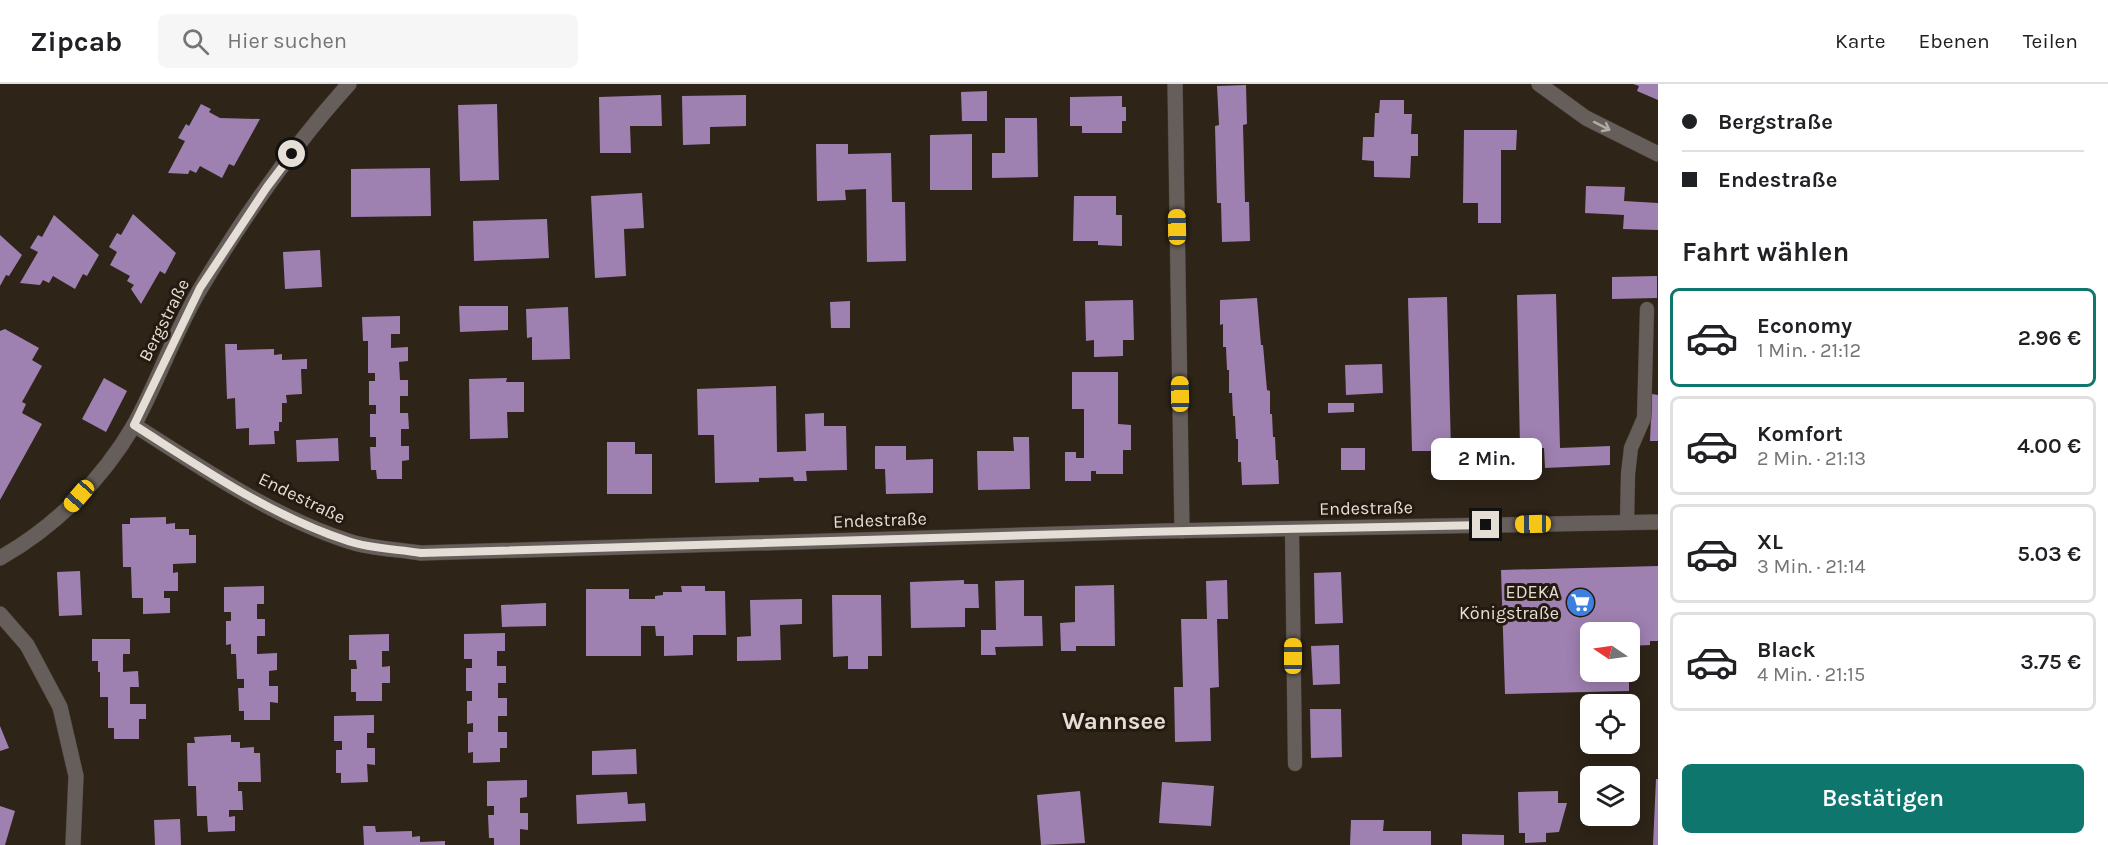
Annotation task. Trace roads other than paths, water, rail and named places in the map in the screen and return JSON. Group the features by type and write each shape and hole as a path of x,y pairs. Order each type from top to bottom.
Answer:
{"street":[{"name":"Bergstraße","path":"0,558 20,547 68,510 103,469 134,425 200,288 267,187 329,106 349,84"},
{"path":"1175,84 1182,531"},
{"path":"1539,84 1586,118 1658,154"},
{"name":"Endestraße","path":"134,425 217,477 297,522 350,542 421,553 1182,531 1658,522"},
{"path":"0,614 27,645 60,707 76,776 73,845"}],"lane":[{"path":"1628,522 1628,474 1631,448 1644,417 1647,309"},
{"path":"1292,529 1295,764"}],"place":[{"name":"EDEKA Königstraße","path":"1580,602"}],"district":[{"name":"Wannsee","path":"1114,721"}]}
